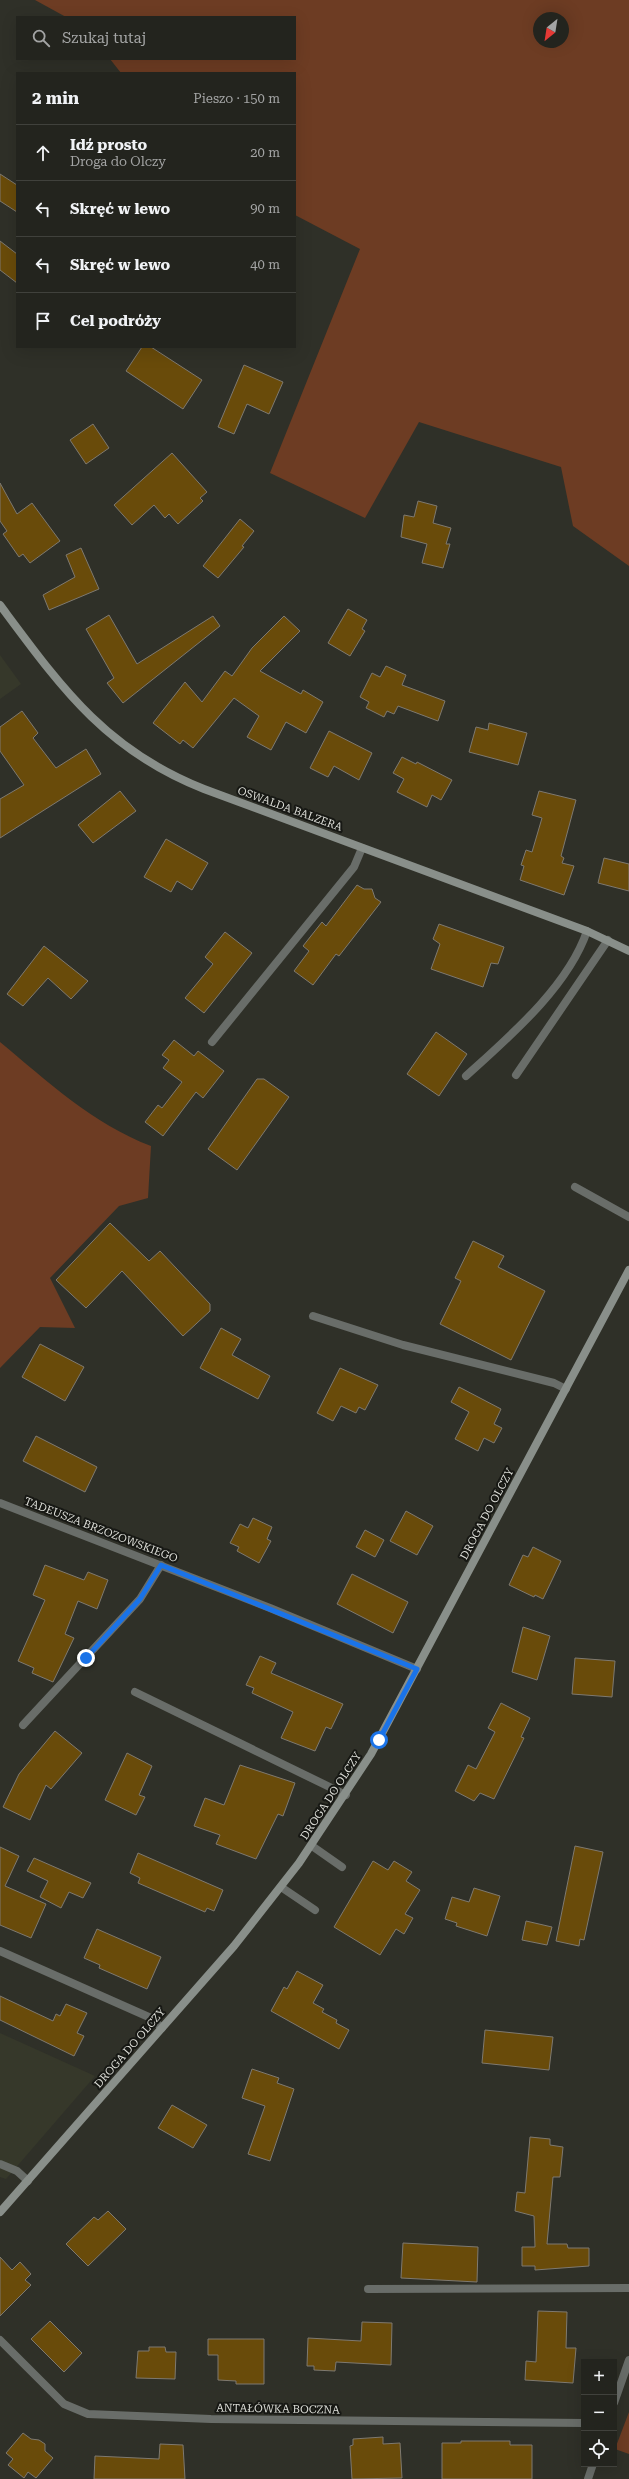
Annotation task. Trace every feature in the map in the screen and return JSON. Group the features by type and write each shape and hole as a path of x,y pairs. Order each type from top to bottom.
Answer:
{"street":[{"name":"OSWALDA BALZERA","path":"0,605 66,691 99,726 132,752 188,782 587,931 608,940 629,952"},
{"path":"212,1042 354,867 362,848"},
{"path":"466,1076 520,1028 580,950 587,931"},
{"path":"516,1075 608,940"},
{"path":"575,1187 629,1217"},
{"name":"DROGA DO OLCZY","path":"0,2212 162,2028 281,1887 312,1846 371,1754 629,1270"},
{"path":"313,1316 403,1345 554,1383 566,1389"},
{"name":"TADEUSZA BRZOZOWSKIEGO","path":"0,1503 161,1565 417,1669"},
{"path":"23,1725 140,1599 161,1565"},
{"path":"135,1692 333,1787 346,1795"},
{"path":"312,1846 342,1867"},
{"path":"281,1887 315,1910"},
{"path":"0,1951 151,2018 162,2028"},
{"path":"0,2164 17,2171 28,2181"},
{"path":"368,2289 629,2288"},
{"name":"ANTAŁÓWKA BOCZNA","path":"0,2340 64,2404 88,2414 211,2419 581,2423"},
{"path":"617,2395 629,2360"},
{"path":"588,2479 592,2467"}],"shaded area":[{"path":"35,0 629,0 629,566 573,526 561,467 419,422 365,518 270,473 360,249 296,216 296,72 120,72 111,60 296,60 296,16 64,16"},
{"path":"0,655 21,684 0,699"},
{"path":"0,1042 53,1086 90,1114 130,1137 151,1146 148,1198 119,1206 50,1278 75,1328 40,1327 0,1368"},
{"path":"0,2033 95,2076 6,2179 0,2177"},
{"path":"629,2412 629,2454 617,2450 617,2444"}],"building":[{"path":"0,174 16,184 16,211 0,201"},
{"path":"0,241 16,253 16,282 0,270"},
{"path":"141,348 153,348 202,380 183,409 126,371"},
{"path":"244,365 283,382 269,414 247,404 234,434 218,427"},
{"path":"93,424 109,448 86,464 70,440"},
{"path":"172,453 207,492 200,498 203,501 178,524 169,514 165,518 154,505 132,525 114,505"},
{"path":"0,483 17,514 32,503 60,541 30,563 23,554 19,557 3,534 7,531 0,521"},
{"path":"418,501 437,506 433,523 451,528 446,544 450,544 443,568 422,563 427,544 401,537 404,515 414,517"},
{"path":"240,519 254,531 242,546 244,547 218,578 203,566"},
{"path":"81,548 99,589 49,610 43,595 75,577 66,555"},
{"path":"348,609 367,620 362,629 365,631 350,656 328,643"},
{"path":"109,615 137,664 213,616 220,626 123,703 107,683 114,678 86,629"},
{"path":"284,616 300,631 260,671 301,694 303,690 323,702 306,733 286,722 271,750 247,737 259,716 234,698 193,748 183,740 180,744 153,723 185,682 202,702 225,671 232,676 252,648"},
{"path":"386,666 406,675 402,685 445,701 438,721 398,706 394,714 387,711 384,717 366,708 369,702 360,697 372,673 380,677"},
{"path":"22,711 38,733 33,738 56,768 86,749 101,774 0,838 0,799 24,785 0,751 0,727"},
{"path":"489,723 527,733 518,765 469,752 476,727 488,730"},
{"path":"329,731 372,753 359,780 334,766 328,777 310,768"},
{"path":"402,757 416,764 417,762 452,780 441,800 432,795 427,807 397,792 404,779 393,773"},
{"path":"120,791 136,811 93,843 78,825"},
{"path":"539,791 576,800 561,856 564,858 562,863 574,866 564,895 520,880 524,866 521,865 526,850 532,852 542,818 532,815"},
{"path":"166,839 208,863 192,890 177,881 171,892 144,877"},
{"path":"604,858 629,864 629,891 598,883"},
{"path":"357,885 364,889 372,889 375,898 381,902 339,956 336,954 313,985 294,971 309,951 303,946 322,922 326,926"},
{"path":"439,924 504,947 498,964 491,963 483,987 431,969 440,944 433,939"},
{"path":"225,932 252,953 204,1013 185,998 213,964 205,957"},
{"path":"44,946 88,981 71,999 48,978 23,1006 7,994"},
{"path":"436,1032 467,1054 439,1096 407,1074"},
{"path":"174,1040 194,1056 198,1051 224,1071 203,1098 196,1092 163,1136 145,1122 158,1105 162,1108 182,1082 163,1068 169,1060 162,1055"},
{"path":"257,1079 264,1079 289,1097 237,1170 208,1149"},
{"path":"110,1223 149,1261 160,1251 210,1304 210,1311 183,1336 122,1271 86,1308 56,1280"},
{"path":"473,1241 504,1256 498,1267 545,1291 511,1360 440,1324 461,1281 455,1278"},
{"path":"221,1328 241,1339 232,1355 270,1376 258,1399 200,1368"},
{"path":"40,1344 84,1367 65,1401 22,1377"},
{"path":"340,1368 378,1385 365,1410 359,1407 356,1413 341,1406 333,1421 317,1413"},
{"path":"459,1387 501,1409 494,1424 502,1428 494,1443 484,1438 478,1451 455,1439 469,1412 451,1402"},
{"path":"36,1436 97,1467 85,1492 23,1461"},
{"path":"406,1511 433,1526 417,1555 390,1541"},
{"path":"253,1518 272,1527 267,1539 271,1541 259,1563 237,1551 239,1547 230,1543 240,1524 248,1528"},
{"path":"365,1530 384,1540 375,1557 356,1547"},
{"path":"533,1547 561,1561 543,1599 535,1595 534,1597 509,1585 523,1555 528,1557"},
{"path":"45,1565 84,1580 88,1572 108,1580 97,1609 78,1601 65,1634 74,1638 53,1682 32,1673 34,1668 18,1661 45,1600 33,1595"},
{"path":"352,1574 408,1602 393,1633 337,1604"},
{"path":"523,1627 550,1636 537,1680 512,1672"},
{"path":"260,1656 276,1663 271,1673 343,1704 331,1729 326,1727 315,1751 281,1738 293,1712 252,1693 254,1688 246,1685"},
{"path":"575,1658 615,1661 612,1697 572,1694"},
{"path":"501,1703 530,1718 521,1737 524,1738 494,1799 480,1793 474,1801 455,1791 468,1765 476,1769 495,1732 488,1728"},
{"path":"55,1731 82,1753 51,1789 46,1785 30,1820 3,1807 19,1774"},
{"path":"127,1753 152,1766 139,1795 145,1797 136,1815 105,1800"},
{"path":"240,1765 295,1783 283,1816 278,1814 256,1859 216,1844 220,1835 194,1826 205,1798 224,1805"},
{"path":"575,1846 603,1852 584,1940 580,1939 579,1946 556,1941"},
{"path":"0,1847 19,1856 5,1886 46,1904 31,1938 0,1925"},
{"path":"138,1853 223,1890 214,1911 207,1908 205,1912 138,1883 140,1878 130,1873"},
{"path":"34,1858 91,1883 83,1898 69,1892 61,1908 40,1897 48,1881 27,1871"},
{"path":"373,1861 388,1870 394,1861 412,1872 406,1881 420,1890 405,1914 413,1918 404,1934 396,1929 380,1955 334,1927"},
{"path":"474,1888 500,1896 487,1936 456,1926 457,1923 445,1919 452,1897 469,1902"},
{"path":"526,1921 552,1927 547,1945 522,1940"},
{"path":"97,1929 161,1957 147,1989 99,1968 100,1965 84,1958"},
{"path":"297,1971 323,1985 313,2003 324,2009 322,2012 337,2020 336,2023 349,2030 339,2049 271,2011 284,1987 287,1989"},
{"path":"0,1996 53,2021 56,2014 60,2016 66,2004 87,2013 77,2033 84,2036 74,2056 0,2020"},
{"path":"485,2030 553,2037 549,2070 482,2063"},
{"path":"252,2069 279,2078 277,2083 294,2089 270,2161 248,2154 265,2106 242,2098"},
{"path":"172,2105 207,2125 193,2148 158,2128"},
{"path":"530,2137 550,2139 550,2145 563,2147 560,2177 553,2177 547,2244 567,2244 568,2248 589,2248 589,2266 535,2270 535,2266 522,2266 522,2247 535,2247 534,2216 515,2211 517,2192 525,2193"},
{"path":"108,2211 126,2229 88,2266 66,2244 94,2217 98,2220"},
{"path":"403,2243 478,2247 477,2282 401,2278"},
{"path":"0,2257 12,2270 20,2262 31,2274 25,2280 31,2285 0,2316"},
{"path":"538,2311 567,2312 566,2348 576,2348 573,2383 525,2380 526,2361 536,2362"},
{"path":"50,2321 82,2353 64,2372 31,2339"},
{"path":"362,2322 392,2323 391,2365 336,2362 335,2371 314,2370 314,2366 307,2366 308,2338 361,2341"},
{"path":"208,2339 264,2339 264,2384 236,2384 236,2381 218,2380 218,2355 208,2355"},
{"path":"149,2347 165,2347 166,2352 176,2352 175,2379 136,2378 138,2351 149,2351"},
{"path":"23,2433 31,2439 39,2440 45,2444 45,2451 53,2458 36,2478 28,2472 24,2478 8,2465 13,2459 6,2453"},
{"path":"383,2437 383,2444 400,2443 402,2478 352,2479 350,2446 353,2445 353,2439"},
{"path":"461,2441 510,2441 510,2445 532,2445 532,2479 442,2479 442,2443 461,2443"},
{"path":"160,2444 183,2445 185,2479 94,2479 95,2456 159,2459"}],"route":[{"path":"86,1658 140,1599 161,1565 392,1657 417,1669 379,1740"}]}
